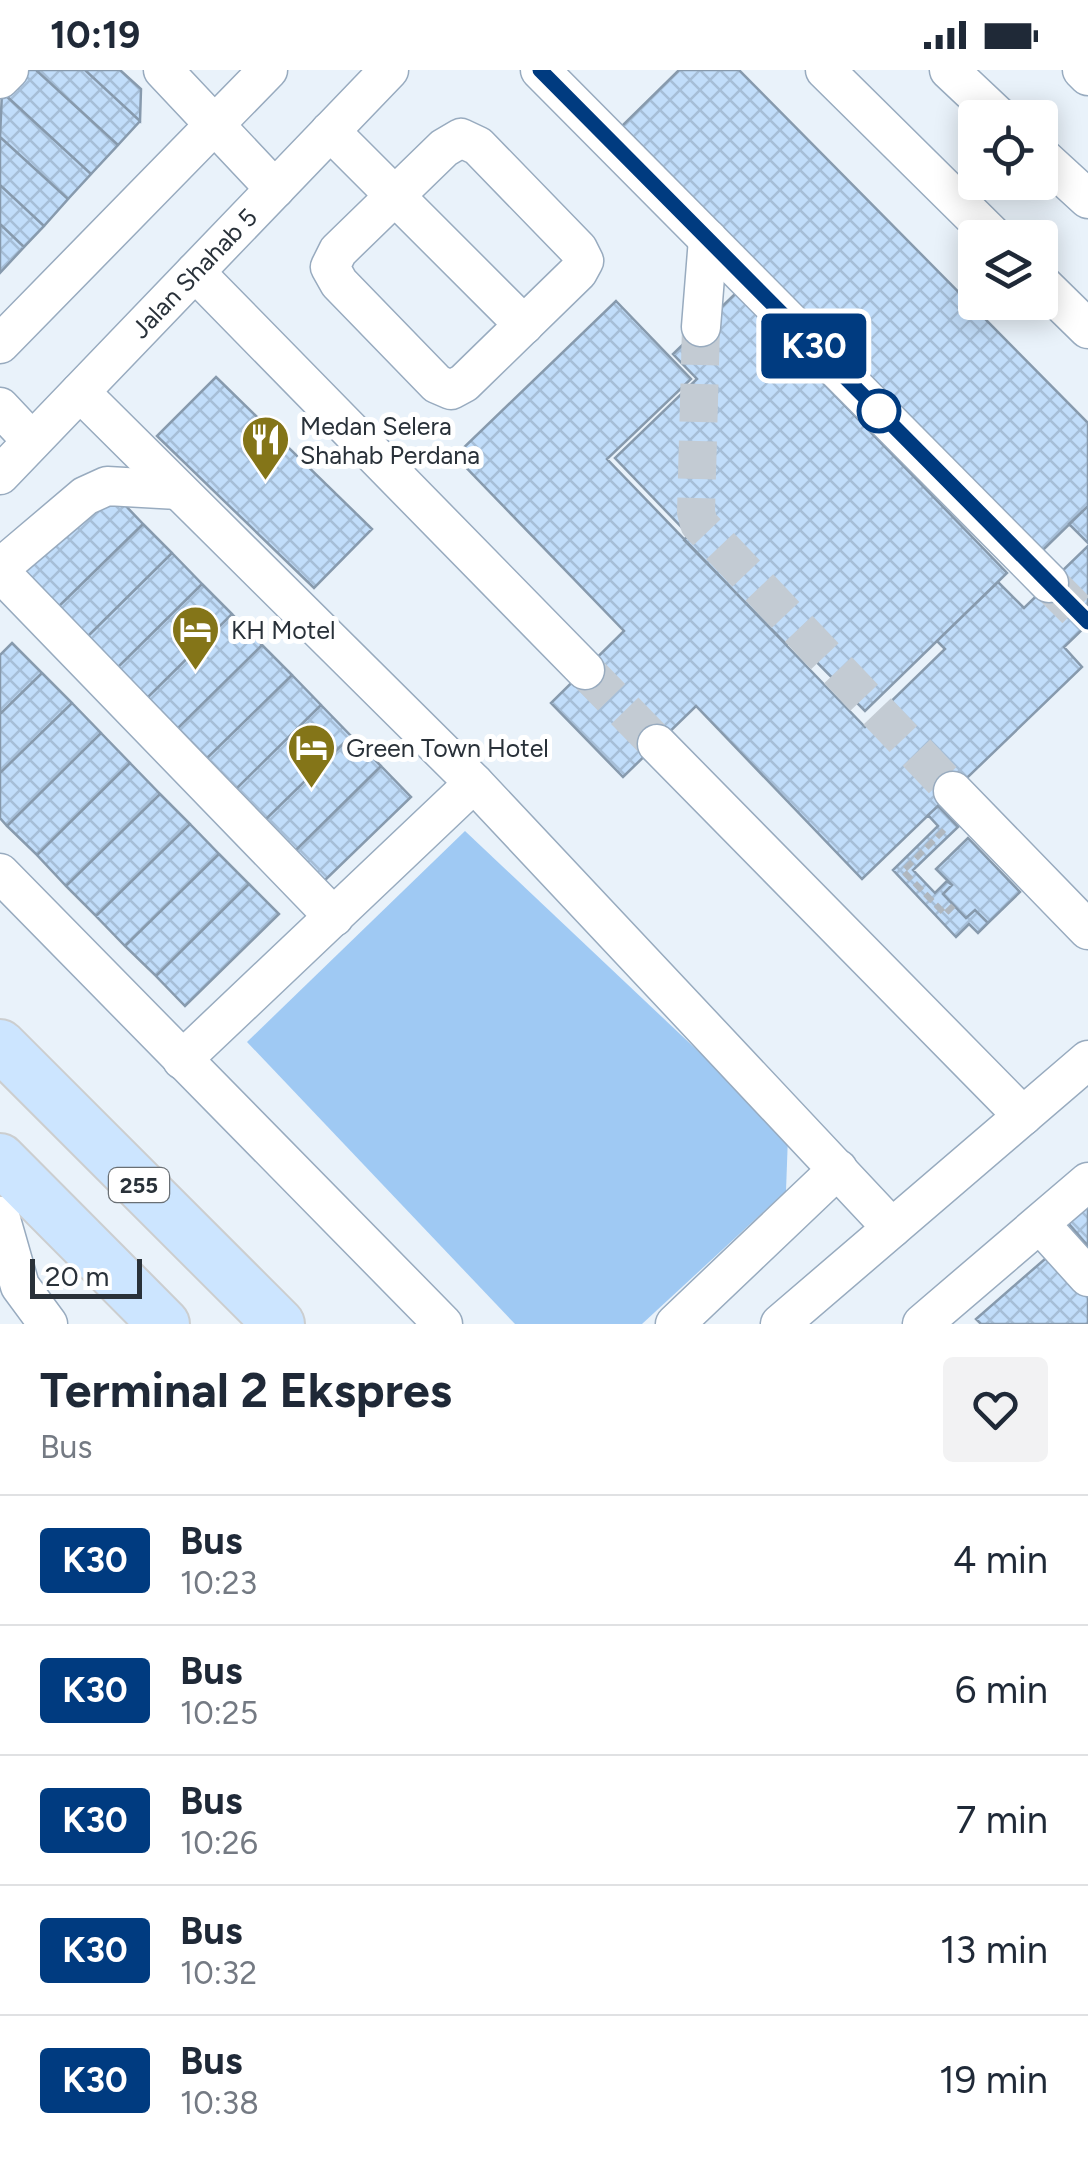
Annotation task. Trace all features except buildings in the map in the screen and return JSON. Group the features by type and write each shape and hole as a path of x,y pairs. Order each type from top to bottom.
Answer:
{"main road":[{"name":"255","path":"0,1045 279,1324"},
{"path":"0,1158 164,1324"}],"street":[{"path":"0,79 9,70"},
{"path":"163,70 275,189"},
{"path":"0,344 268,70"},
{"name":"Jalan Shahab 5","path":"0,474 389,70"},
{"path":"540,70 1049,583"},
{"path":"825,70 977,220"},
{"path":"949,70 981,100"},
{"path":"1082,70 1088,76"},
{"path":"330,131 524,325"},
{"path":"469,140 578,249 584,260 578,272 524,325 458,388 450,390 437,384 339,283 330,268 338,251 452,141 469,140"},
{"path":"1058,171 1088,199"},
{"path":"701,327 708,239"},
{"path":"195,272 585,670"},
{"path":"1058,300 1088,329"},
{"path":"80,392 474,784 892,1228"},
{"path":"0,407 32,441"},
{"path":"178,490 106,486 85,496 0,570 334,916"},
{"path":"658,744 1023,1116"},
{"path":"182,1060 474,784"},
{"path":"947,805 1088,930"},
{"path":"0,873 443,1324"},
{"path":"780,1324 1088,1060"},
{"path":"675,1324 838,1169"},
{"path":"922,1324 1088,1182"},
{"path":"0,1216 20,1286 48,1324"},
{"path":"1040,1224 1088,1277"}],"path":[{"path":"947,805 947,827 903,871 945,914 954,905"}],"shaded area":[{"path":"465,831 788,1136 786,1191 642,1324 515,1324 247,1042"}],"tunnel":[{"path":"701,327 696,512 699,524 953,791"},
{"path":"1049,583 1088,622"},
{"path":"585,670 657,744"}],"bus line":[{"name":"K30","path":"540,70 1088,622"}],"place":[{"name":"Medan Selera Shahab Perdana","path":"265,482"},
{"name":"KH Motel","path":"196,672"},
{"name":"Green Town Hotel","path":"311,790"}]}
